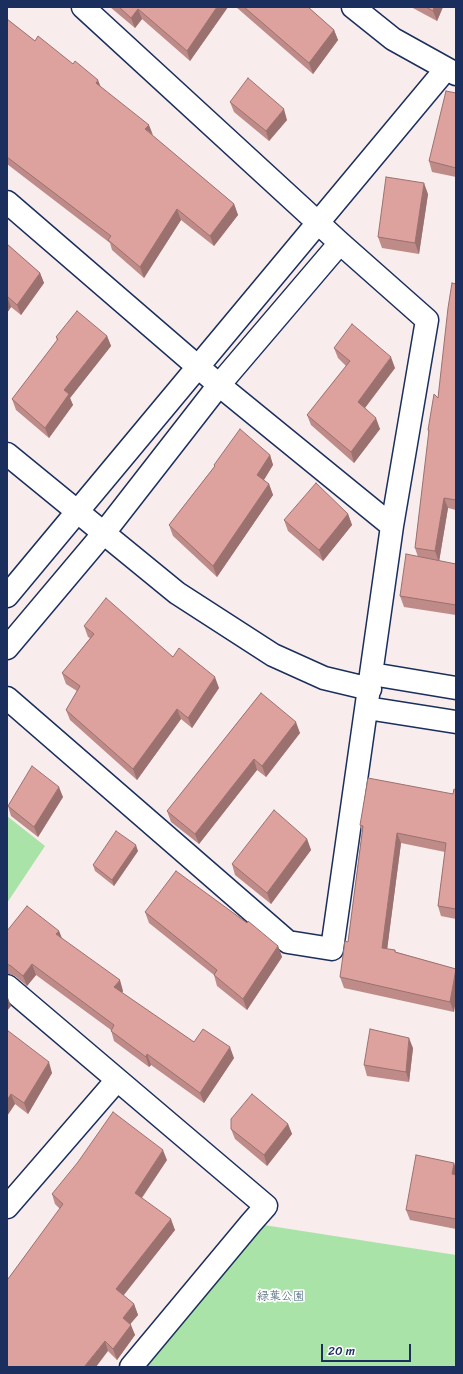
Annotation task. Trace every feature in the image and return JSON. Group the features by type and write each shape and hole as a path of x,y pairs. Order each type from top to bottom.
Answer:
{"street":[{"path":"7,698 288,942 332,949 370,690 392,526 427,320 340,243 83,7"},
{"path":"7,596 318,222 451,72 393,39 353,7"},
{"path":"7,202 219,385 392,526"},
{"path":"7,648 103,534 219,385 340,243"},
{"path":"7,454 177,593 273,655 324,678 370,690 456,722"},
{"path":"370,690 456,688"},
{"path":"7,986 266,1206 131,1367"},
{"path":"7,1207 117,1080"}],"green space":[{"path":"7,816 45,846 7,903"},
{"name":"緑葉公園","path":"251,1223 456,1255 456,1367 131,1367"}],"building":[{"path":"119,7 217,7 187,51 138,9 131,18"},
{"path":"244,7 308,7 334,30 309,63"},
{"path":"426,7 434,7 433,11"},
{"path":"7,19 35,41 38,36 73,64 75,61 98,80 96,83 149,125 145,129 234,204 210,236 177,209 140,267 108,240 111,236 7,157"},
{"path":"248,78 284,109 266,131 230,102"},
{"path":"446,91 456,93 456,168 429,161"},
{"path":"386,177 424,183 415,243 378,237"},
{"path":"7,244 40,273 17,305 7,296"},
{"path":"452,283 456,284 456,500 444,498 435,551 415,548 428,430 434,394 438,398"},
{"path":"77,311 107,336 64,390 69,394 45,428 12,399 58,339 56,337"},
{"path":"352,324 391,357 358,402 376,418 351,452 307,415 350,361 334,348"},
{"path":"240,429 270,455 257,475 269,484 213,566 169,525 215,466 214,465"},
{"path":"316,483 348,514 319,550 284,520"},
{"path":"406,554 456,564 456,605 400,596"},
{"path":"106,598 173,657 179,648 215,677 188,718 177,709 133,769 66,710 80,686 62,673 94,634 84,626"},
{"path":"261,693 296,722 262,766 254,759 195,834 167,811"},
{"path":"32,766 59,787 34,827 8,806"},
{"path":"368,778 453,794 454,789 456,790 456,909 438,906 446,843 397,833 382,948 395,950 395,952 456,969 450,1002 340,977 345,941 348,942 363,826 360,825"},
{"path":"274,810 307,839 267,893 232,864"},
{"path":"116,831 136,845 112,880 93,865"},
{"path":"176,871 247,923 248,921 278,946 243,999 214,975 217,970 145,912"},
{"path":"27,906 59,931 56,934 120,980 114,987 194,1042 203,1029 230,1047 200,1093 147,1054 146,1057 111,1031 114,1025 32,964 23,976 7,964 7,931"},
{"path":"370,1029 409,1038 406,1072 364,1065"},
{"path":"7,1030 49,1062 24,1103 11,1094 7,1100"},
{"path":"252,1094 288,1124 264,1155 231,1129 231,1119"},
{"path":"113,1112 163,1150 135,1193 171,1219 116,1289 134,1304 123,1318 131,1325 113,1349 105,1341 84,1367 7,1367 7,1279 63,1204 52,1194 78,1162"},
{"path":"416,1155 454,1163 452,1174 456,1175 456,1219 406,1210"}]}
